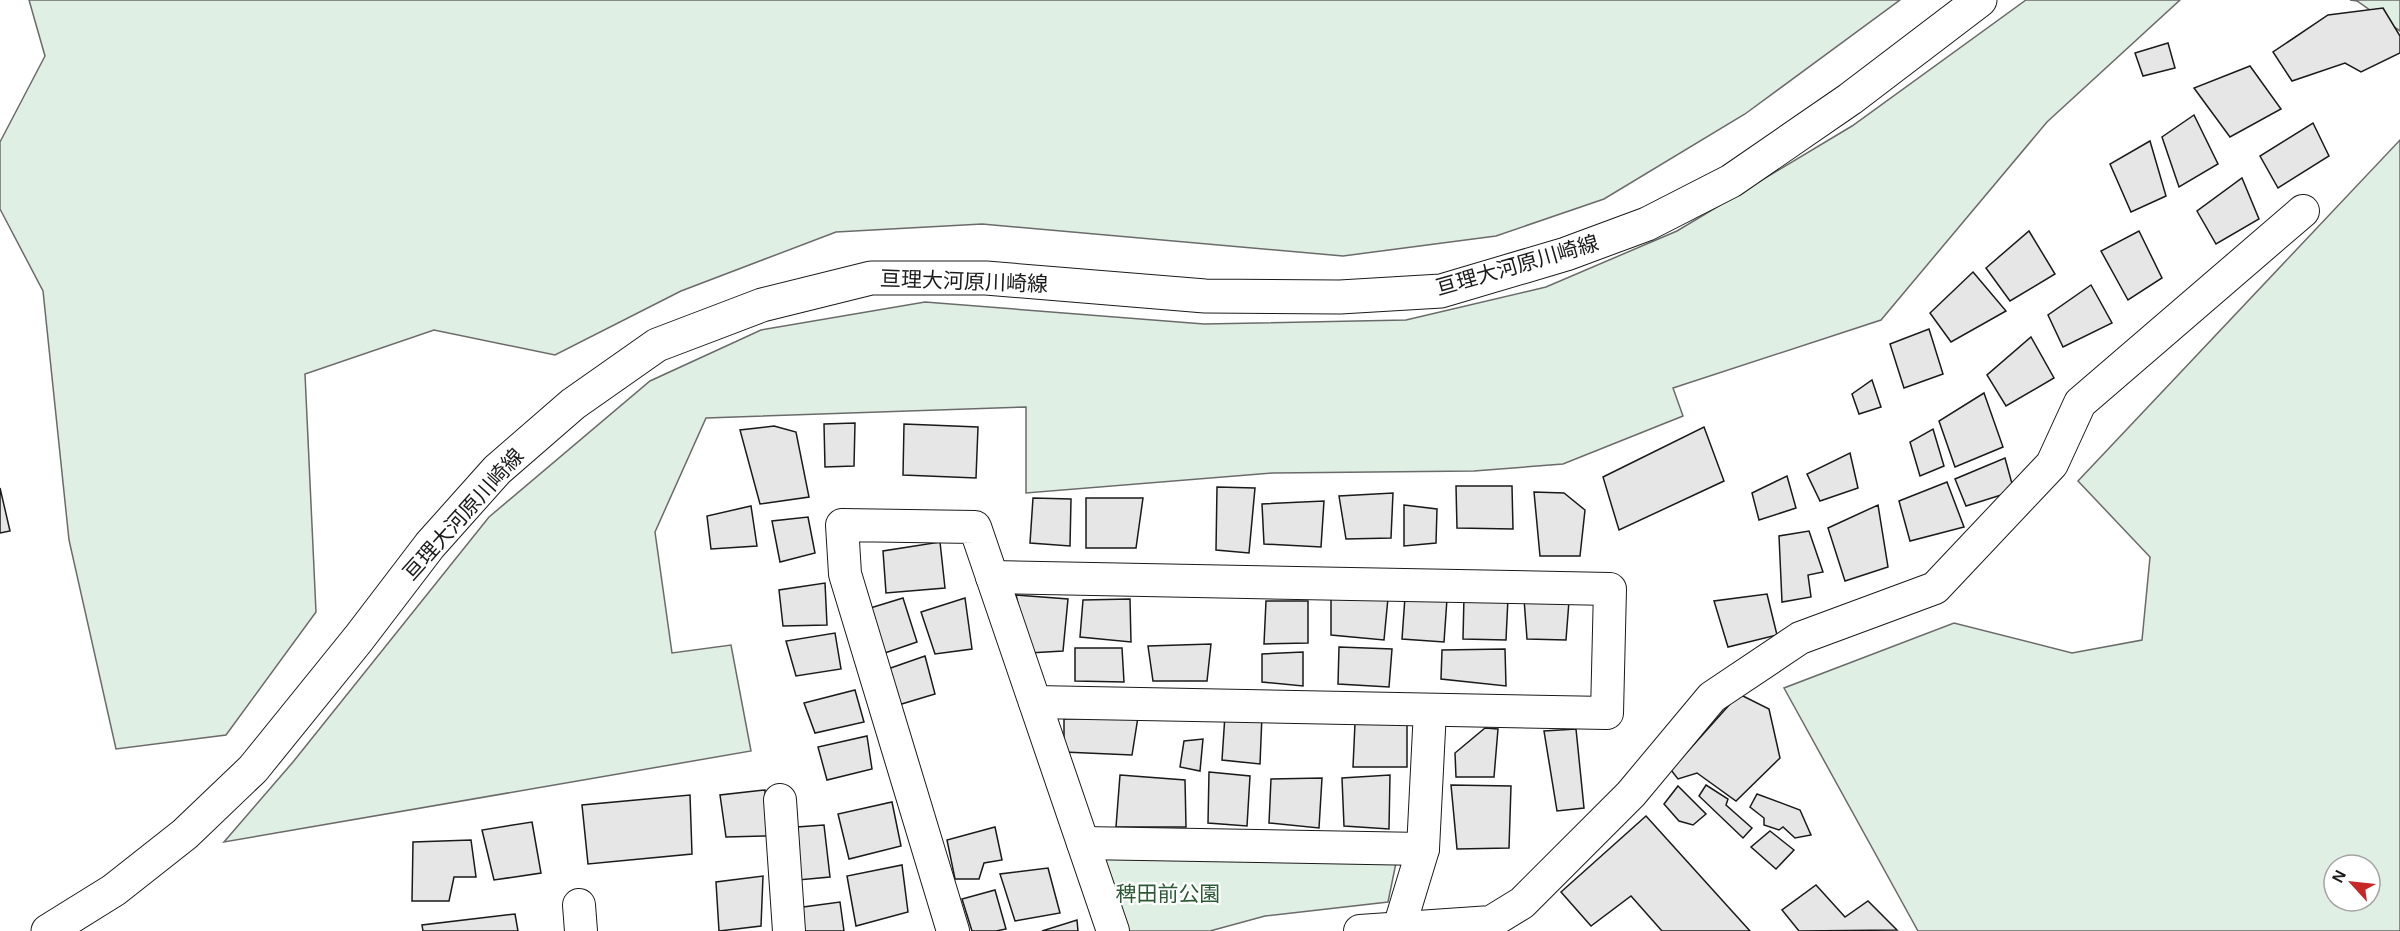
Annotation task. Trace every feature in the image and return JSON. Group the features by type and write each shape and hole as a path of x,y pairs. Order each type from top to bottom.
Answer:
{"main road":[{"name":"亘理大河原川崎線","path":"48,931 114,890 141,869 185,834 253,770 430,544 497,470 573,404 657,345 762,305 871,278 986,278 1205,296 1340,297 1441,291 1566,254 1647,224 1731,181 1850,99 1980,0"}],"street":[{"path":"1360,931 1491,922 1522,903 1630,794 1712,697 1800,638 1935,588 2052,464 2080,403 2303,211"},
{"path":"953,931 845,574 842,525 975,527 1113,931"},
{"path":"992,577 1610,589 1607,713 1035,702"},
{"path":"1399,928 1423,849 1430,710"},
{"path":"780,800 789,931"},
{"path":"1083,843 1423,849"}],"green space":[{"path":"29,0 1900,0 1745,114 1604,199 1496,236 1343,256 982,224 836,232 681,291 555,355 434,330 305,374 316,612 226,735 116,749 69,540 43,291 0,209 0,142 45,56"},
{"path":"2026,0 2180,0 2047,122 1881,320 1673,388 1683,416 1563,464 1474,471 1273,473 1026,493 1026,407 706,418 655,532 672,653 731,645 751,751 224,842 293,762 489,517 650,381 761,330 925,302 1204,324 1406,320 1546,287 1677,231 1852,126"},
{"path":"2350,0 2400,0 2400,31 2357,1"},
{"path":"2400,140 2400,931 1918,931 1784,688 1954,623 2072,653 2142,640 2150,557 2078,481"},
{"name":"稗田前公園","path":"1100,854 1397,858 1388,902 1265,916 1210,931 1129,931"}],"building":[{"path":"2383,8 2400,36 2400,53 2361,72 2345,63 2292,81 2273,52 2328,15"},
{"path":"2168,43 2175,68 2143,76 2135,53"},
{"path":"2250,66 2281,109 2230,137 2194,88"},
{"path":"2194,115 2218,164 2179,187 2162,137"},
{"path":"2313,123 2329,156 2278,188 2260,156"},
{"path":"2150,141 2166,196 2131,212 2110,164"},
{"path":"2242,178 2259,219 2216,244 2197,211"},
{"path":"2029,231 2055,274 2010,301 1986,268"},
{"path":"2139,231 2162,278 2128,300 2101,251"},
{"path":"1973,272 2006,311 1951,342 1930,313"},
{"path":"2091,285 2112,323 2063,347 2048,315"},
{"path":"1929,329 1943,374 1904,388 1890,344"},
{"path":"2031,337 2054,378 2006,406 1987,375"},
{"path":"1872,380 1881,407 1859,414 1852,394"},
{"path":"1984,393 2003,447 1955,467 1939,421"},
{"path":"855,423 854,466 825,467 824,424"},
{"path":"904,424 978,427 976,478 903,475"},
{"path":"774,426 796,432 809,497 760,504 740,430"},
{"path":"1704,427 1724,481 1619,530 1603,477"},
{"path":"1933,429 1944,466 1920,476 1910,442"},
{"path":"1850,453 1858,488 1820,501 1807,474"},
{"path":"2005,458 2014,491 1966,506 1955,479"},
{"path":"1787,476 1796,508 1759,520 1752,493"},
{"path":"1947,482 1964,527 1910,541 1899,501"},
{"path":"1456,486 1512,486 1513,529 1457,528"},
{"path":"1217,487 1255,488 1249,553 1216,550"},
{"path":"0,488 10,531 0,533"},
{"path":"1534,492 1564,493 1585,510 1580,556 1540,556"},
{"path":"1393,493 1391,538 1346,539 1339,496"},
{"path":"1033,498 1071,499 1070,546 1030,543"},
{"path":"1086,498 1143,498 1136,548 1086,548"},
{"path":"1324,501 1321,547 1264,544 1262,504"},
{"path":"1404,505 1437,509 1436,543 1404,546"},
{"path":"1878,505 1888,567 1845,581 1828,528"},
{"path":"751,506 757,546 711,549 707,516"},
{"path":"808,517 815,553 780,562 772,521"},
{"path":"1809,531 1823,572 1808,575 1811,597 1782,602 1779,536"},
{"path":"940,542 945,588 886,593 883,551"},
{"path":"825,583 827,625 783,626 779,590"},
{"path":"1767,594 1777,635 1728,647 1714,601"},
{"path":"1016,595 1068,599 1063,651 1029,653"},
{"path":"1464,596 1508,598 1506,640 1463,639"},
{"path":"1405,597 1447,599 1444,642 1402,639"},
{"path":"903,598 917,642 879,655 867,609"},
{"path":"965,598 972,649 935,654 921,612"},
{"path":"1388,598 1384,640 1331,635 1331,599"},
{"path":"1130,599 1131,642 1080,637 1083,600"},
{"path":"1524,599 1569,601 1566,640 1527,639"},
{"path":"1266,601 1308,601 1308,643 1264,644"},
{"path":"835,633 841,669 796,676 786,641"},
{"path":"1211,644 1207,681 1153,681 1148,646"},
{"path":"1339,647 1392,649 1389,687 1338,684"},
{"path":"1075,648 1122,648 1124,682 1075,681"},
{"path":"1505,649 1506,686 1441,679 1442,650"},
{"path":"1303,652 1303,686 1262,682 1262,654"},
{"path":"925,656 935,694 895,706 882,671"},
{"path":"855,690 864,722 815,733 804,703"},
{"path":"1739,694 1769,709 1780,758 1736,801 1697,773 1678,779 1671,770"},
{"path":"1225,715 1262,715 1260,764 1222,760"},
{"path":"1138,717 1132,755 1064,752 1064,719"},
{"path":"1355,723 1407,723 1407,767 1353,767"},
{"path":"1485,728 1498,729 1494,777 1456,777 1455,753"},
{"path":"1576,729 1584,808 1557,811 1544,731"},
{"path":"867,736 872,769 827,780 818,747"},
{"path":"1203,739 1200,771 1180,767 1184,741"},
{"path":"1209,772 1250,776 1247,826 1208,823"},
{"path":"1120,775 1185,780 1186,827 1116,827"},
{"path":"1390,775 1389,829 1344,826 1342,778"},
{"path":"1322,778 1319,828 1269,823 1271,779"},
{"path":"1451,785 1511,786 1509,848 1457,849"},
{"path":"1706,785 1728,799 1726,805 1752,828 1743,838 1699,796"},
{"path":"1678,786 1706,814 1693,825 1679,821 1664,804"},
{"path":"765,790 767,836 726,837 720,795"},
{"path":"1757,794 1800,810 1811,835 1795,838 1783,827 1779,830 1764,825 1764,818 1750,807"},
{"path":"690,795 692,854 588,864 582,805"},
{"path":"892,802 901,846 849,859 838,814"},
{"path":"1646,816 1750,931 1662,931 1631,896 1591,926 1561,892"},
{"path":"532,822 541,873 494,880 482,830"},
{"path":"824,825 830,877 798,880 797,827"},
{"path":"995,827 1002,860 984,863 979,879 955,879 947,840"},
{"path":"1770,831 1794,850 1776,869 1751,847"},
{"path":"471,840 476,877 454,877 449,901 412,901 413,842"},
{"path":"902,865 908,912 856,926 847,876"},
{"path":"1048,868 1060,913 1015,921 1000,874"},
{"path":"763,876 761,926 719,931 716,882"},
{"path":"1816,885 1845,917 1868,901 1897,930 1799,931 1782,910"},
{"path":"995,890 1006,929 972,931 962,899"},
{"path":"840,902 844,931 798,931 796,908"},
{"path":"515,914 518,931 423,931 422,925"},
{"path":"1077,920 1078,931 1042,931"}]}
